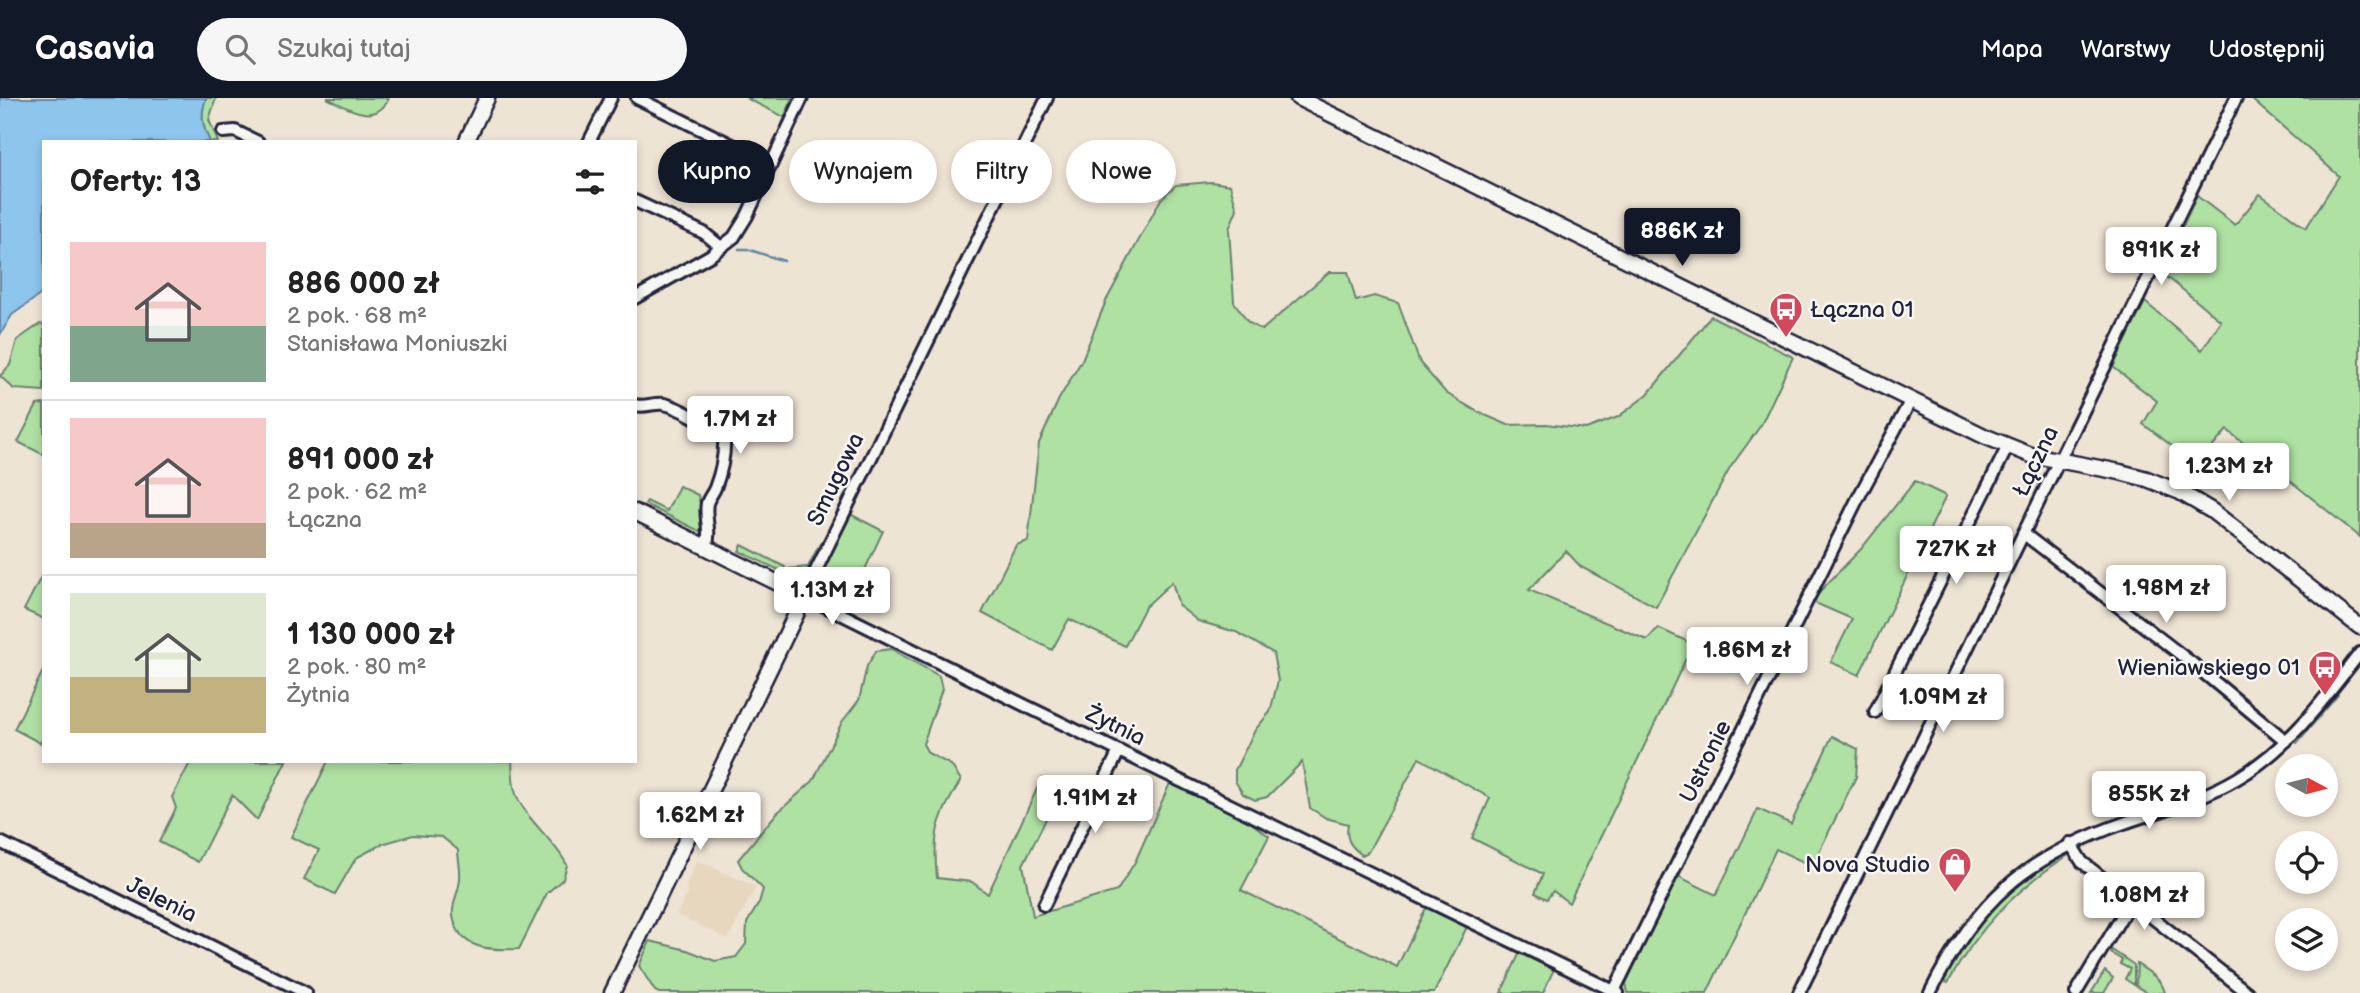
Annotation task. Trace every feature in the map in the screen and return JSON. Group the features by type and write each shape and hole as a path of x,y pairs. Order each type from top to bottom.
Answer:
{"street":[{"path":"467,140 487,98"},
{"path":"590,140 611,98"},
{"path":"637,98 722,140"},
{"path":"775,155 802,98"},
{"name":"Smugowa","path":"612,993 1046,98"},
{"path":"1298,98 2008,446 2031,455 2138,477 2180,492 2212,511 2360,627"},
{"name":"Łączna","path":"1799,993 2236,98"},
{"path":"223,131 235,131 254,140"},
{"path":"637,202 704,233 721,247"},
{"path":"637,297 734,237 753,203"},
{"name":"Ustronie","path":"1616,992 1857,500 1910,400"},
{"path":"637,405 664,404 705,423 724,438 725,460 708,500 710,533 706,548"},
{"path":"1875,712 2008,446"},
{"name":"Żytnia","path":"637,513 803,597 1616,992"},
{"path":"2024,534 2193,664 2286,741"},
{"path":"1930,993 1956,945 1991,899 2021,873 2070,844 2221,788 2257,765 2286,741 2360,653"},
{"path":"1044,905 1119,751"},
{"name":"Jelenia","path":"0,842 306,993"},
{"path":"2070,844 2082,862 2248,993"},
{"path":"2076,993 2131,901"}],"shaded area":[{"path":"697,860 756,887 728,939 677,915"}],"green space":[{"path":"206,98 216,98 209,120 217,140 209,140 204,125 203,110"},
{"path":"327,98 389,98 376,112 361,113"},
{"path":"746,98 793,98 784,117"},
{"path":"2250,98 2360,98 2360,537 2227,430 2197,465 2143,424 2157,401 2113,367 2145,302 2202,350 2221,321 2161,272 2197,196 2235,225 2260,194 2306,228 2339,176"},
{"path":"1211,182 1230,185 1237,209 1229,229 1234,302 1248,322 1262,330 1329,272 1348,272 1356,301 1374,296 1398,303 1420,363 1446,393 1478,412 1508,425 1546,424 1586,429 1618,417 1648,394 1711,316 1793,357 1761,425 1730,468 1656,607 1581,567 1566,551 1529,590 1647,640 1658,628 1693,644 1569,903 1553,891 1547,899 1535,893 1543,874 1472,838 1490,798 1419,758 1368,852 1362,855 1349,842 1348,824 1326,818 1310,808 1302,762 1267,797 1255,800 1243,794 1235,781 1235,770 1255,730 1270,712 1278,681 1273,653 1236,632 1198,621 1179,606 1172,582 1145,607 1125,646 1069,619 1052,650 982,613 1016,545 1028,541 1039,443 1059,399 1082,360 1106,301 1159,203 1176,203 1176,185"},
{"path":"42,324 42,391 14,389 0,376 10,365 17,340"},
{"path":"42,404 42,454 18,442 37,405"},
{"path":"1915,481 1946,496 1859,675 1831,662 1852,619 1813,602 1861,549"},
{"path":"679,486 698,495 707,535 645,504 647,501 667,511"},
{"path":"850,514 883,531 847,608 813,591"},
{"path":"742,545 785,567 783,572 739,551"},
{"path":"818,547 801,584 790,580 791,577 786,575 789,569 808,567"},
{"path":"42,575 42,618 24,610"},
{"path":"891,649 939,676 942,689 923,744 928,753 951,765 961,780 938,826 935,848 937,878 972,882 988,894 1042,778 1062,787 1023,865 1033,916 1117,891 1135,862 1170,783 1247,820 1269,836 1241,890 1397,967 1427,906 1468,925 1434,993 655,991 639,966 650,941 687,950 715,961 736,957 746,944 747,923 759,903 763,889 742,868 738,860 776,814 813,781 842,722 859,700 867,666 876,651"},
{"path":"42,673 42,740 40,743 14,729"},
{"path":"2335,693 2338,695 2297,743 2294,741"},
{"path":"1832,736 1858,749 1856,777 1812,866 1776,849 1707,993 1628,993 1626,983 1678,876 1716,895 1758,809 1791,824"},
{"path":"190,763 285,763 257,820 232,795 198,862 159,842 176,808 172,797"},
{"path":"327,763 512,763 514,786 521,804 567,865 563,879 547,893 519,949 487,948 469,942 456,928 453,911 460,883 458,850 442,837 413,835 382,844 356,858 335,894 304,879 319,850 291,837"},
{"path":"2060,855 2067,856 2030,883 1999,912 1972,944 1948,983 1942,981 1977,925 1991,909 2023,879"},
{"path":"1521,950 1555,967 1543,993 1501,993"},
{"path":"2112,950 2134,965 2134,985 2125,979 2130,969 2120,964 2122,960 2111,953"},
{"path":"2137,964 2158,980 2165,993 2148,993 2136,986"},
{"path":"2105,971 2113,978 2104,993 2091,993"}],"water":[{"path":"0,98 206,98 203,120 209,140 42,140 42,293 12,315 0,335"}],"waterway":[{"path":"739,249 784,261"}],"place":[{"name":"Łączna 01","path":"1786,339"},
{"name":"Wieniawskiego 01","path":"2325,697"},
{"name":"Nova Studio","path":"1955,894"}]}
